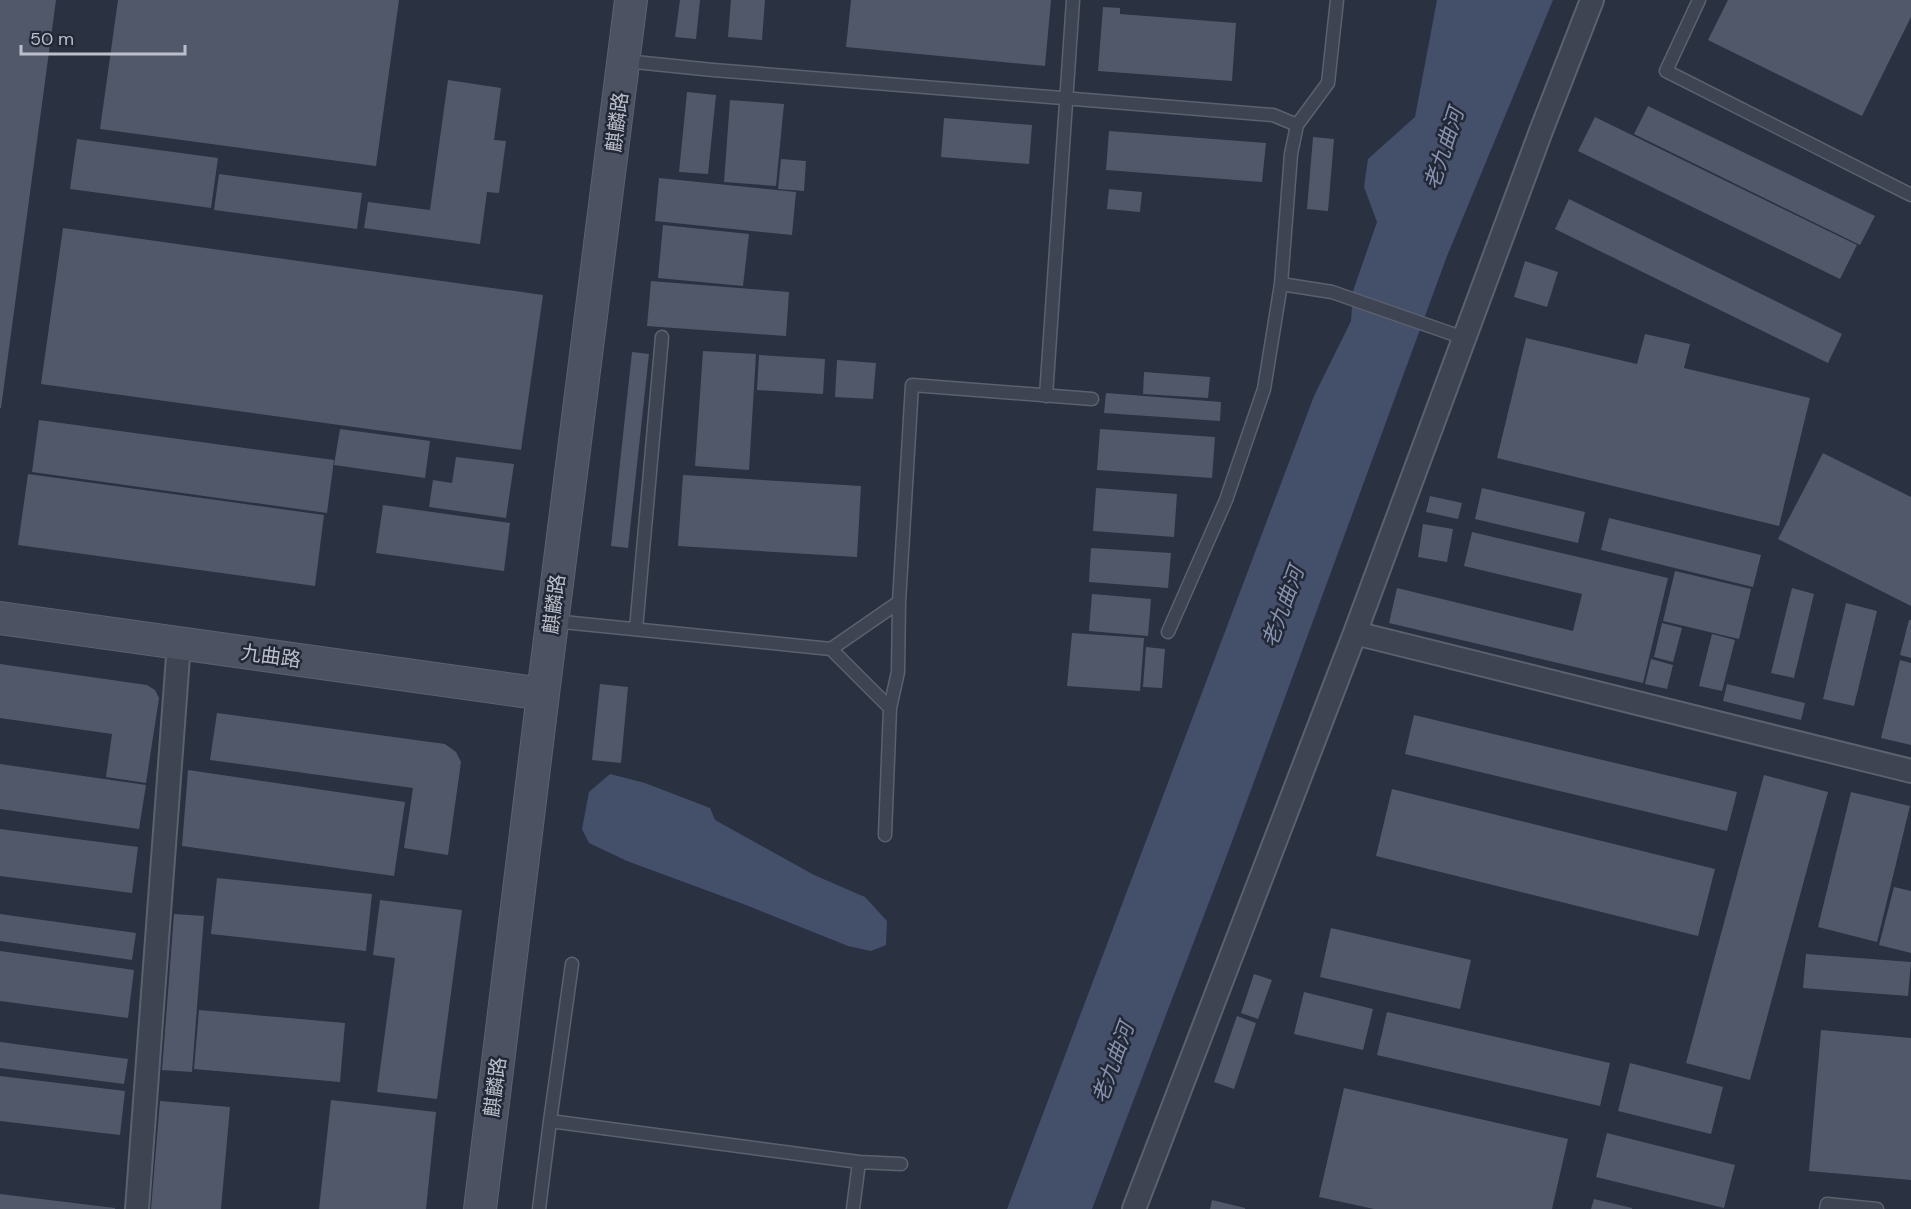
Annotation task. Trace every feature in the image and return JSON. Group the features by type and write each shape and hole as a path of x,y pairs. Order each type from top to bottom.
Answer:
{"street":[{"name":"麒麟路","path":"480,1209 631,0"},
{"path":"1134,1209 1355,633 1540,131 1592,0"},
{"name":"九曲路","path":"0,618 543,694"},
{"path":"1355,633 1911,771"},
{"path":"137,1209 179,643"}],"lane":[{"path":"1047,396 1073,0"},
{"path":"1168,632 1226,500 1264,389 1281,284 1291,154 1297,125 1328,83 1337,0"},
{"path":"1699,0 1666,71 1911,195"},
{"path":"625,61 1273,115 1297,125"},
{"path":"1281,284 1332,292 1464,338"},
{"path":"636,629 662,337"},
{"path":"885,835 890,708 898,672 899,602 912,386 1092,399"},
{"path":"831,649 899,602"},
{"path":"552,620 831,649 890,708"},
{"path":"539,1209 572,964"},
{"path":"550,1121 859,1162 901,1164"},
{"path":"853,1209 859,1162"},
{"path":"1826,1209 1827,1204 1877,1209"}],"water":[{"name":"老九曲河","path":"1437,0 1553,0 1447,256 1230,847 1092,1209 1007,1209 1314,396 1351,321 1353,291 1377,222 1364,187 1368,159 1415,117"},
{"path":"610,774 645,783 710,808 715,820 814,875 865,897 887,921 886,945 871,951 848,946 627,861 589,843 582,829 589,792"}],"building":[{"path":"0,0 56,0 1,408 0,408"},
{"path":"118,0 399,0 376,166 100,129"},
{"path":"680,0 700,0 696,39 675,37"},
{"path":"731,0 765,0 762,40 728,37"},
{"path":"851,0 1051,0 1045,66 846,47"},
{"path":"1728,0 1911,0 1911,17 1862,116 1708,40"},
{"path":"1103,7 1120,8 1120,14 1236,23 1232,81 1098,71"},
{"path":"448,80 501,88 494,140 506,141 499,193 487,192 480,244 364,228 368,202 430,210"},
{"path":"687,92 716,95 708,174 679,172"},
{"path":"730,100 784,104 776,186 724,182"},
{"path":"1648,106 1875,216 1860,245 1634,134"},
{"path":"1595,117 1857,245 1840,279 1578,151"},
{"path":"944,118 1032,125 1029,164 941,157"},
{"path":"1109,131 1266,143 1262,182 1106,170"},
{"path":"1313,137 1334,139 1328,211 1307,209"},
{"path":"77,139 218,158 211,208 70,189"},
{"path":"781,159 806,161 804,191 778,189"},
{"path":"219,174 362,193 357,229 214,210"},
{"path":"659,178 796,192 792,235 655,221"},
{"path":"1109,189 1142,192 1140,212 1107,209"},
{"path":"1569,199 1842,334 1828,363 1555,229"},
{"path":"663,225 749,234 743,286 658,278"},
{"path":"63,228 543,295 521,450 41,384"},
{"path":"1525,261 1558,272 1547,307 1514,297"},
{"path":"651,281 789,292 786,336 647,326"},
{"path":"1645,334 1690,344 1684,368 1810,398 1779,526 1497,458 1526,338 1637,364"},
{"path":"703,351 756,354 749,470 695,466"},
{"path":"632,352 649,354 628,548 611,546"},
{"path":"759,355 825,359 823,394 757,390"},
{"path":"837,360 876,363 873,399 835,397"},
{"path":"1144,372 1210,377 1208,398 1143,394"},
{"path":"1106,393 1221,402 1220,421 1104,413"},
{"path":"39,420 334,460 327,513 32,472"},
{"path":"340,429 430,441 425,478 334,465"},
{"path":"1100,429 1215,437 1212,478 1097,470"},
{"path":"1823,453 1911,497 1911,606 1778,539"},
{"path":"456,457 514,464 506,518 429,507 433,480 452,483"},
{"path":"28,474 324,515 315,586 18,545"},
{"path":"683,475 861,486 857,557 678,546"},
{"path":"1096,488 1177,494 1174,537 1093,531"},
{"path":"1482,488 1585,512 1578,543 1475,519"},
{"path":"1430,496 1462,503 1458,519 1426,512"},
{"path":"383,505 510,523 504,571 376,553"},
{"path":"1609,518 1761,555 1753,587 1601,550"},
{"path":"1423,524 1453,529 1447,562 1418,557"},
{"path":"1472,532 1668,578 1643,683 1389,623 1397,588 1573,631 1582,594 1464,566"},
{"path":"1091,548 1171,553 1168,588 1089,582"},
{"path":"1675,571 1751,589 1739,639 1663,621"},
{"path":"1792,588 1814,594 1794,678 1771,673"},
{"path":"1092,594 1151,599 1148,636 1089,631"},
{"path":"1846,603 1877,611 1854,706 1823,699"},
{"path":"1909,620 1911,620 1911,658 1900,655"},
{"path":"1662,623 1682,628 1673,662 1654,657"},
{"path":"1072,633 1144,638 1140,691 1067,686"},
{"path":"1712,634 1735,640 1722,691 1699,686"},
{"path":"1146,647 1165,649 1162,688 1143,687"},
{"path":"1651,659 1673,665 1667,689 1645,684"},
{"path":"1900,660 1911,663 1911,745 1881,738"},
{"path":"0,664 147,685 155,690 159,698 146,783 106,777 112,734 0,718"},
{"path":"600,684 628,687 621,763 592,760"},
{"path":"1727,684 1805,703 1801,720 1723,701"},
{"path":"217,713 445,744 456,752 461,762 448,855 404,848 413,788 210,760"},
{"path":"1414,715 1737,792 1727,831 1405,754"},
{"path":"0,764 146,785 139,829 0,809"},
{"path":"188,770 405,802 394,876 182,846"},
{"path":"1764,775 1828,792 1750,1080 1686,1063"},
{"path":"1392,789 1715,869 1698,936 1376,856"},
{"path":"1851,792 1910,806 1877,942 1818,927"},
{"path":"0,829 138,847 132,893 0,876"},
{"path":"217,878 372,894 366,951 211,934"},
{"path":"1894,887 1911,891 1911,953 1879,945"},
{"path":"380,900 462,910 437,1099 377,1092 395,958 373,955"},
{"path":"0,914 136,933 132,960 0,941"},
{"path":"174,914 204,916 192,1072 162,1070"},
{"path":"1331,928 1471,960 1460,1009 1320,977"},
{"path":"0,951 134,970 128,1018 0,1001"},
{"path":"1806,954 1911,962 1908,996 1803,988"},
{"path":"1254,974 1272,980 1258,1019 1241,1013"},
{"path":"1304,992 1373,1009 1363,1050 1294,1034"},
{"path":"199,1010 345,1023 340,1082 194,1069"},
{"path":"1387,1012 1610,1063 1600,1106 1377,1055"},
{"path":"1237,1016 1256,1023 1234,1089 1214,1082"},
{"path":"1821,1030 1911,1038 1911,1180 1809,1171"},
{"path":"0,1042 128,1059 124,1084 0,1068"},
{"path":"1630,1063 1723,1087 1711,1134 1618,1111"},
{"path":"0,1076 125,1091 120,1135 0,1121"},
{"path":"1344,1088 1568,1139 1552,1209 1374,1209 1319,1197"},
{"path":"331,1100 436,1112 426,1209 319,1209"},
{"path":"160,1101 230,1107 221,1209 151,1209"},
{"path":"1607,1133 1735,1165 1724,1208 1596,1177"},
{"path":"0,1194 115,1208 115,1209 0,1209"},
{"path":"1594,1199 1632,1208 1632,1209 1591,1209"},
{"path":"1212,1200 1245,1208 1245,1209 1210,1209"}]}
